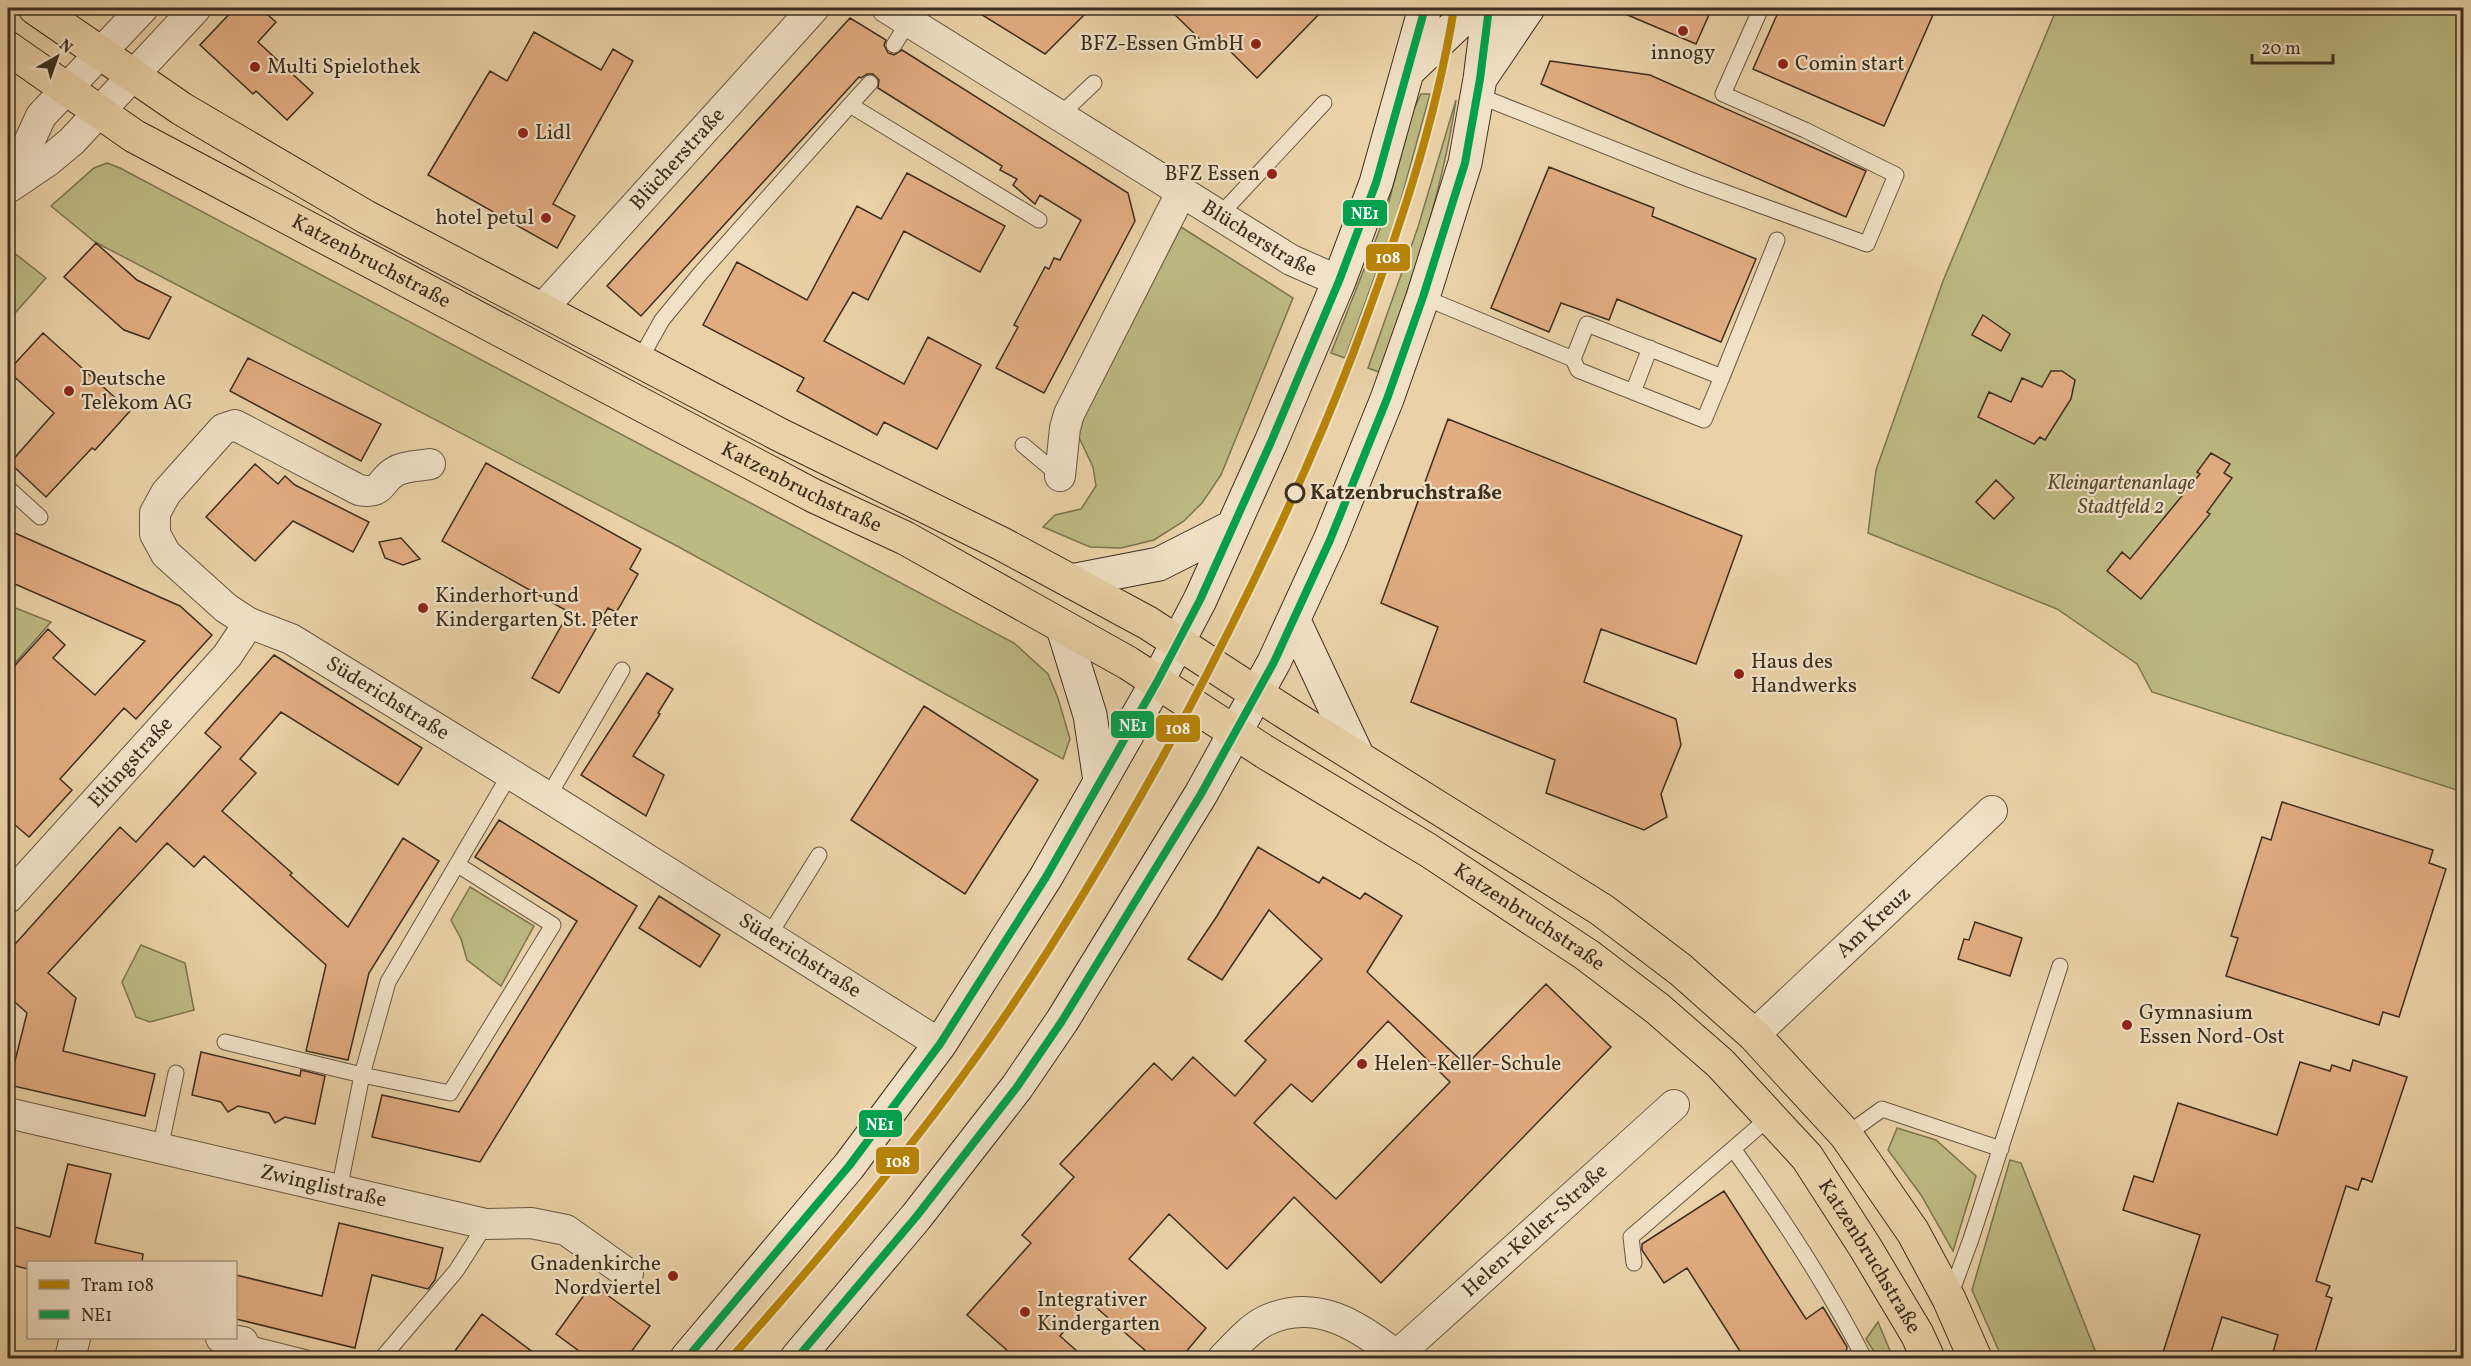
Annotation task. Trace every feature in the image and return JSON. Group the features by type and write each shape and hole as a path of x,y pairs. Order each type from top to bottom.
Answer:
{"main road":[{"name":"Katzenbruchstraße","path":"35,8 182,109 366,217 780,435 1002,544 1178,641 1257,694 1602,910 1681,970 1754,1035 1846,1135 1912,1232 1949,1299 1976,1359"},
{"path":"687,1359 849,1166 940,1044 1046,877 1157,682 1200,600 1339,281 1376,183 1410,69 1425,8"},
{"path":"1410,69 1473,8"},
{"path":"797,1359 916,1217 1017,1087 1062,1021 1202,794 1257,694 1294,621 1330,540 1387,399 1423,297 1465,163 1479,87 1489,8"},
{"path":"1479,87 1528,8"},
{"name":"Katzenbruchstraße","path":"8,48 99,113 145,142 804,491 905,538 1063,628 1157,682 1235,733 1428,850 1587,955 1698,1044 1771,1116 1807,1157 1917,1334 1928,1359"},
{"path":"1071,581 1159,564 1232,527"},
{"path":"1294,621 1357,755"},
{"path":"1063,628 1090,715 1100,781"}],"street":[{"path":"8,187 40,116 64,88 143,8"},
{"path":"8,187 48,161 72,141 196,8"},
{"name":"Blücherstraße","path":"542,309 814,8"},
{"name":"Blücherstraße","path":"897,25 1060,115 1291,261 1339,281"},
{"name":"Blücherstraße","path":"1060,476 1065,428 1069,414 1181,193"},
{"name":"Süderichstraße","path":"430,464 396,471 379,488 370,492 359,490 235,425 222,429 166,493 155,513 155,534 166,554 226,608 249,623 291,639 548,797 940,1044"},
{"name":"Eltingstraße","path":"8,898 227,656 249,623"},
{"name":"Am Kreuz","path":"1754,1035 1992,811"},
{"name":"Helen-Keller-Straße","path":"1223,1359 1238,1342 1264,1322 1298,1312 1333,1315 1370,1335 1395,1357 1674,1105"},
{"name":"Zwinglistraße","path":"8,1113 486,1224 531,1223 566,1230 628,1274"},
{"path":"69,1359 75,1339"}],"lane":[{"path":"1479,87 1691,180 1867,244 1896,175 1805,130 1723,94 1761,8"},
{"path":"639,360 662,320 699,275 870,83"},
{"path":"1060,115 1094,83"},
{"path":"1219,216 1324,103"},
{"path":"850,105 1040,220"},
{"path":"1423,297 1573,359 1578,370 1704,420 1777,240"},
{"path":"1573,359 1587,324 1722,377"},
{"path":"1633,392 1650,348"},
{"path":"1023,445 1060,476"},
{"path":"8,488 40,517"},
{"path":"548,797 622,670"},
{"path":"339,1190 362,1075 388,982 510,774"},
{"path":"768,937 819,855"},
{"path":"225,1042 362,1075 450,1093 553,925 458,865"},
{"path":"1949,1299 2001,1149 2060,966"},
{"path":"160,1149 176,1073"},
{"path":"1846,1135 1882,1109 2001,1149"},
{"path":"1634,1263 1631,1237 1771,1116"},
{"path":"1734,1150 1792,1231 1849,1328 1864,1359"},
{"path":"382,1359 456,1271 486,1224"},
{"path":"230,1344 307,1359"}],"green space":[{"name":"Kleingartenanlage Stadtfeld 2","path":"2057,8 2463,8 2463,792 2152,692 2137,664 2057,609 1868,533 1876,470 1943,281"},
{"path":"1421,94 1430,94 1396,218 1345,358 1331,353 1385,216 1413,111"},
{"path":"1456,100 1434,204 1414,272 1379,372 1368,368 1418,227"},
{"path":"107,163 1014,643 1048,674 1070,739 1063,759 677,546 95,242 51,206 94,168"},
{"path":"1181,227 1293,298 1221,475 1202,503 1184,521 1154,540 1121,548 1090,547 1043,527 1055,515 1081,509 1096,486 1093,467 1076,431"},
{"path":"8,248 46,278 8,321"},
{"path":"8,605 51,622 8,671"},
{"path":"470,887 534,926 501,986 467,960 461,939 451,920"},
{"path":"141,945 185,963 194,1010 150,1022 136,1017 122,982"},
{"path":"1897,1128 1936,1140 1976,1176 1953,1251 1921,1195 1888,1150"},
{"path":"2010,1160 2021,1163 2098,1358 2002,1358 1972,1290"},
{"path":"1878,1322 1893,1358 1878,1358 1866,1339"}],"building":[{"path":"235,8 260,8 276,22 258,42 313,93 287,120 256,91 253,94 200,45"},
{"name":"BFZ-Essen GmbH","path":"971,8 1091,8 1045,54"},
{"name":"BFZ-Essen GmbH","path":"1168,8 1325,8 1257,78 1217,38 1208,47"},
{"name":"innogy","path":"1611,8 1712,8 1696,44"},
{"name":"Comin start","path":"1780,8 1936,8 1884,126 1753,69"},
{"path":"850,18 886,40 884,45 888,53 894,55 902,50 1128,193 1135,221 1044,393 996,368 1018,327 1014,325 1045,267 1049,269 1054,258 1060,260 1081,220 1040,195 1035,204 1013,185 1017,179 1000,170 1002,166 878,88 879,80 873,74 859,77 641,316 607,286"},
{"name":"Lidl","path":"534,32 601,70 613,49 633,61 553,204 575,216 557,248 428,175 490,71 507,81"},
{"path":"1550,61 1650,75 1866,171 1846,217 1541,84"},
{"path":"1549,167 1654,208 1652,216 1756,259 1721,342 1617,299 1609,320 1561,303 1549,332 1491,308"},
{"path":"907,173 1005,226 980,272 904,231 868,300 853,292 824,341 904,384 928,337 981,365 937,449 884,422 877,435 797,391 804,378 703,325 737,262 807,300 857,206 881,219"},
{"path":"96,243 137,280 171,297 149,339 124,330 64,277"},
{"path":"1983,315 2010,334 2001,351 1972,335"},
{"name":"Deutsche Telekom AG","path":"43,333 130,411 95,450 92,448 46,497 10,463 54,413 8,371"},
{"path":"248,358 381,424 361,461 230,391"},
{"path":"2051,371 2062,371 2075,380 2071,399 2045,440 2040,437 2034,444 1978,417 1989,392 2011,402 2022,378 2042,387"},
{"path":"1448,419 1742,536 1696,664 1601,629 1584,682 1676,719 1681,745 1661,794 1667,817 1644,830 1546,793 1555,760 1411,702 1438,627 1381,603"},
{"path":"2211,453 2230,464 2224,473 2232,478 2207,512 2210,514 2141,599 2107,571 2122,552 2130,559 2200,474 2197,472"},
{"path":"486,463 641,549 630,569 638,574 620,606 616,612 608,608 559,693 532,678 569,612 442,541"},
{"path":"255,464 278,484 285,476 295,485 369,522 353,552 293,521 255,561 239,547 206,517"},
{"path":"1996,480 2014,498 1994,519 1976,502"},
{"path":"8,530 180,606 212,635 136,719 124,708 60,779 72,790 29,837 8,819 8,673 48,629 65,645 53,658 95,695 145,641 8,581"},
{"path":"401,538 420,559 403,565 385,558 379,542"},
{"path":"274,655 422,748 398,785 281,712 240,759 256,773 222,811 348,927 403,838 439,861 369,973 348,1060 306,1051 326,965 204,856 194,867 167,843 48,973 76,998 63,1051 155,1074 145,1116 9,1085 27,1013 8,996 8,952 120,827 136,842 179,794 221,747 205,733"},
{"path":"647,673 673,689 633,756 664,775 646,816 581,775"},
{"path":"924,706 1038,780 965,894 851,820"},
{"name":"Gymnasium Essen Nord-Ost","path":"2282,802 2433,850 2429,863 2446,869 2399,1017 2383,1012 2379,1025 2226,976 2238,938 2231,936 2262,837 2271,840"},
{"path":"499,820 637,906 480,1162 372,1137 382,1095 459,1112 577,921 475,857"},
{"path":"1258,847 1319,883 1323,877 1360,899 1365,893 1402,916 1367,972 1466,1065 1546,984 1611,1047 1381,1283 1294,1197 1227,1269 1169,1214 1129,1259 1206,1328 1180,1359 1155,1359 1090,1302 1060,1336 1086,1359 1017,1359 967,1315 1031,1243 1022,1235 1074,1177 1060,1164 1154,1063 1172,1080 1193,1057 1235,1096 1266,1060 1245,1041 1322,959 1269,910 1222,980 1188,959 1217,916","holes":["1388,1021 1450,1082 1336,1199 1254,1123 1291,1084 1312,1102"]},
{"path":"659,896 720,935 700,967 639,928"},
{"path":"1975,922 2022,938 2010,976 1958,959 1964,939 1969,940"},
{"path":"201,1052 300,1076 301,1070 325,1076 315,1124 285,1117 275,1123 269,1113 238,1106 228,1112 221,1102 192,1095"},
{"path":"2353,1060 2407,1077 2372,1182 2362,1178 2358,1190 2346,1186 2316,1281 2330,1286 2326,1296 2332,1298 2313,1359 2271,1359 2278,1335 2222,1317 2209,1359 2161,1359 2200,1235 2123,1210 2134,1176 2153,1182 2178,1103 2277,1135 2300,1062 2330,1071 2332,1065 2350,1071"},
{"path":"68,1164 111,1174 95,1243 143,1254 142,1261 27,1261 27,1269 8,1264 8,1225 50,1237"},
{"path":"1724,1191 1806,1319 1823,1307 1847,1347 1845,1359 1745,1359 1687,1268 1664,1283 1642,1250 1642,1244"},
{"path":"339,1223 443,1248 435,1280 428,1289 372,1275 355,1348 237,1319 237,1275 322,1296"},
{"path":"592,1284 650,1326 626,1359 590,1359 556,1334"},
{"path":"482,1314 542,1359 449,1359"}],"tram line":[{"name":"108","path":"731,1358 858,1210 977,1056 1033,974 1086,890 1184,718 1275,537 1354,351 1413,182 1436,96 1454,8"}],"transit line":[{"name":"NE1","path":"687,1358 849,1166 940,1044 1046,877 1157,682 1200,600 1271,442 1339,281 1376,183 1425,8"},
{"name":"NE1","path":"797,1358 916,1217 1017,1087 1062,1021 1201,794 1274,662 1330,540 1387,399 1423,297 1465,163 1480,79 1489,8"}],"place":[{"name":"innogy","path":"1683,31"},
{"name":"BFZ-Essen GmbH","path":"1256,44"},
{"name":"Comin start","path":"1783,64"},
{"name":"Multi Spielothek","path":"255,67"},
{"name":"Lidl","path":"523,133"},
{"name":"BFZ Essen","path":"1272,174"},
{"name":"hotel petul","path":"546,218"},
{"name":"Deutsche Telekom AG","path":"69,391"},
{"name":"Katzenbruchstraße","path":"1295,493"},
{"name":"Kinderhort und Kindergarten St. Peter","path":"423,608"},
{"name":"Haus des Handwerks","path":"1739,674"},
{"name":"Gymnasium Essen Nord-Ost","path":"2127,1025"},
{"name":"Helen-Keller-Schule","path":"1362,1064"},
{"name":"Gnadenkirche Nordviertel","path":"673,1276"},
{"name":"Integrativer Kindergarten","path":"1025,1312"}]}
